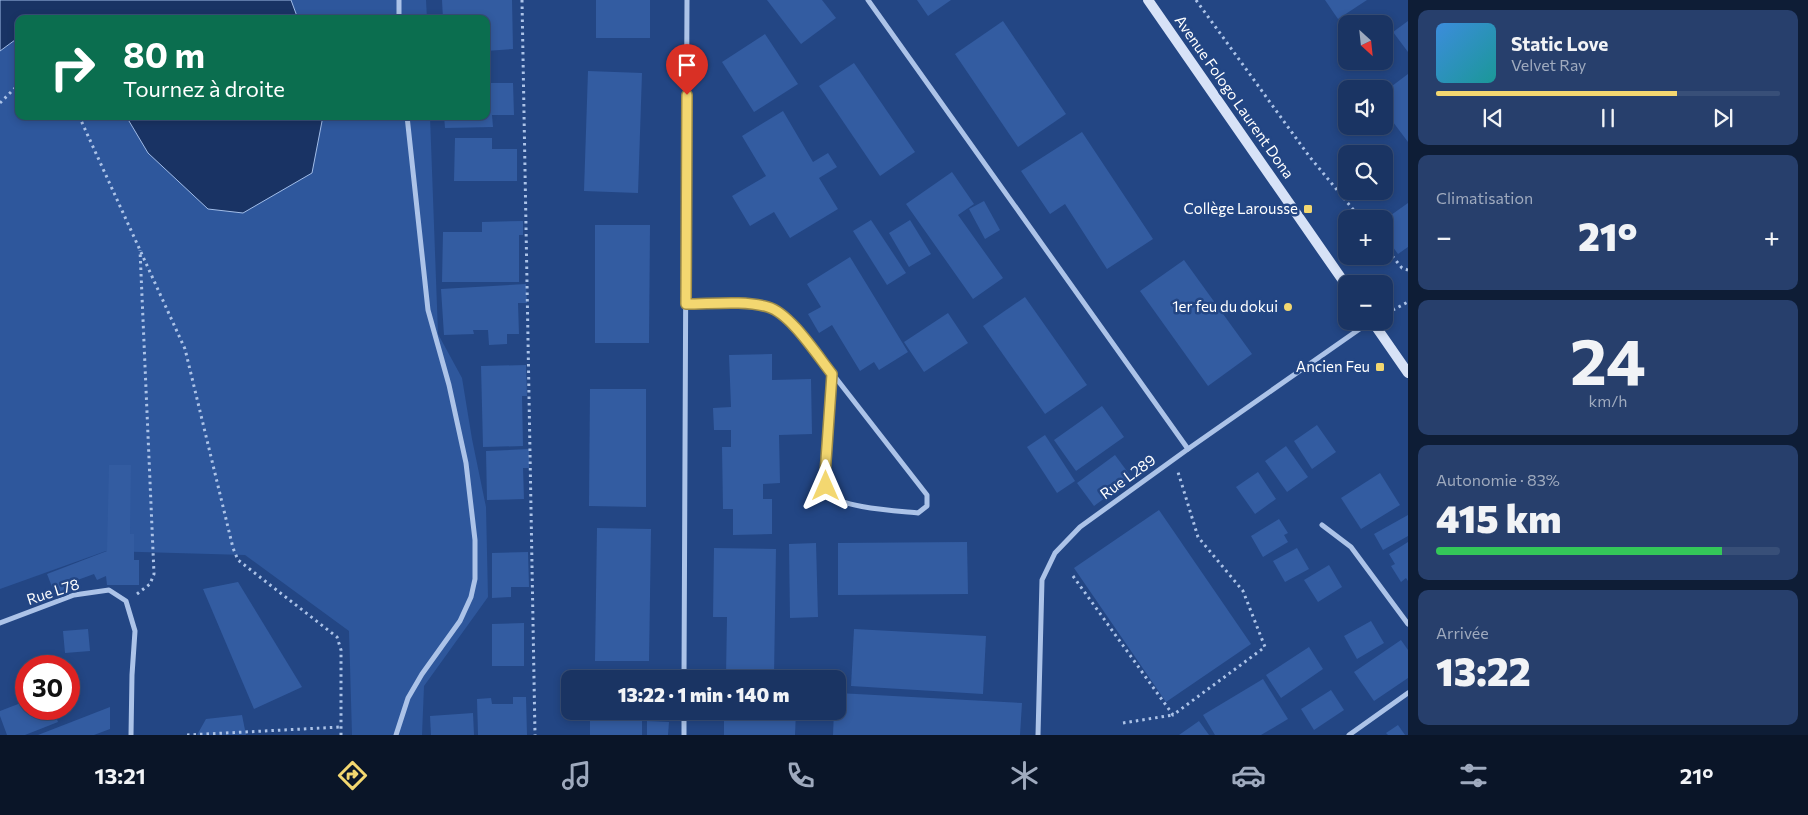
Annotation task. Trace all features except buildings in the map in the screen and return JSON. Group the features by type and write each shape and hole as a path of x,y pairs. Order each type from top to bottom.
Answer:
{"main road":[{"name":"Avenue Fologo Laurent Dona","path":"1148,0 1339,275"},
{"path":"1377,330 1408,373"}],"street":[{"path":"399,0 400,15"},
{"path":"684,670 687,0"},
{"path":"868,0 1188,449"},
{"path":"396,735 408,698 422,674 460,621 472,598 475,579 475,540 466,463 454,404 428,310 407,120"},
{"path":"686,304 744,304 769,307 793,323 927,496 927,506 918,513 843,503 829,493 825,475 832,374"},
{"name":"Rue L289","path":"1038,735 1042,580 1055,553 1080,527 1358,330"},
{"path":"1322,525 1351,547 1408,624"},
{"name":"Rue L78","path":"0,623 74,595 109,590 126,601"},
{"path":"126,601 135,631 131,735"},
{"path":"1348,735 1408,693"},
{"path":"684,720 684,735"}],"path":[{"path":"522,0 535,735"},
{"path":"1196,0 1309,156 1354,210"},
{"path":"0,103 15,88"},
{"path":"81,120 185,349 233,548 238,560 338,637 341,650 341,735"},
{"path":"126,601 150,584 154,574 140,248"},
{"path":"1393,257 1402,268 1408,270"},
{"path":"1393,310 1408,302"},
{"path":"1123,723 1173,715 1265,647 1243,591 1198,537 1174,459"},
{"path":"1073,576 1173,715"},
{"path":"187,735 341,727"}],"shaded area":[{"path":"0,0 291,0 297,15 15,15 15,40 0,51"},
{"path":"291,0 426,0 427,15 297,15"},
{"path":"15,40 15,120 128,120 148,153 311,174 322,120 430,120 438,334 462,378 486,507 488,597 424,686 422,735 352,735 349,631 245,555 106,551 0,589 0,51"},
{"path":"128,120 322,120 312,173 243,213 208,209 148,153"}],"place":[{"name":"Collège Larousse","path":"1308,209"},
{"name":"1er feu du dokui","path":"1288,307"},
{"name":"Ancien Feu","path":"1380,367"}],"route":[{"path":"687,95 686,304 744,304 769,307 793,323 832,374 825,475 826,486"}]}
